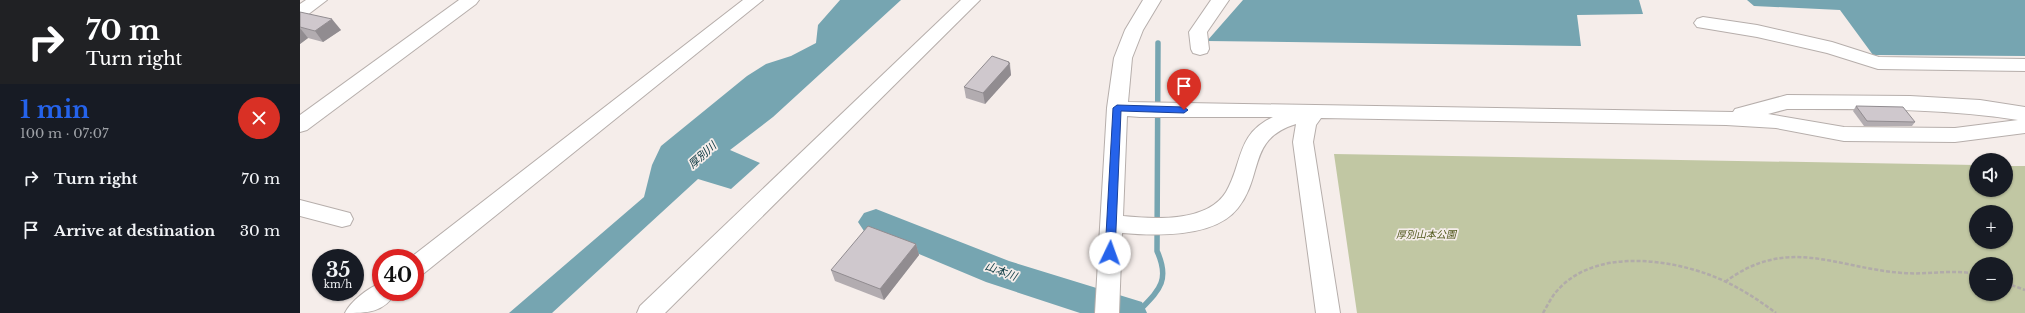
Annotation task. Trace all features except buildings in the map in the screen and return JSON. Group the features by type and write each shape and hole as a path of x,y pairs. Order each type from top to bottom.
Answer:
{"street":[{"path":"300,12 318,0"},
{"path":"300,125 470,0"},
{"path":"424,260 754,0"},
{"path":"649,313 971,0"},
{"path":"1107,313 1117,108 1123,58 1134,30 1152,0"},
{"path":"1200,48 1198,32 1220,0"},
{"path":"1704,23 1765,32 1832,48 1878,63 2025,65"},
{"path":"1726,118 1787,102 1910,103 1980,107 2025,114"},
{"path":"1117,108 1140,110 1316,111 1726,118 1776,122 2025,122"},
{"path":"1112,224 1138,226 1183,225 1211,216 1227,206 1238,191 1252,146 1260,135 1282,121 1316,111"},
{"path":"1316,111 1309,116 1305,125 1303,142 1328,313"},
{"path":"1776,122 1844,134 1955,135 1992,129 2025,126"},
{"path":"300,208 342,219"},
{"path":"357,313 372,301"}],"path":[{"path":"1725,282 1741,270 1763,260 1787,257 1904,273 1939,272 1969,274"},
{"path":"1543,313 1548,299 1568,280 1597,265 1637,261 1662,263 1710,275 1725,282 1776,313"},
{"path":"2013,286 2025,290"}],"green space":[{"name":"厚別山本公園","path":"1334,154 1969,165 1969,197 2013,197 2013,166 2025,166 2025,313 1357,313"}],"water":[{"name":"厚別川","path":"840,0 901,0 773,117 730,150 760,163 731,189 698,179 552,313 509,313 644,197 652,165 661,146 747,76 766,64 791,56 816,43 818,25"},
{"path":"1243,0 1639,0 1643,14 1577,15 1581,46 1207,41"},
{"path":"1747,0 2025,0 2025,56 1873,55 1840,10 1754,6"}],"waterway":[{"path":"1137,313 1156,292 1160,285 1163,271 1157,251 1158,43"},
{"name":"山本川","path":"876,222 999,272 1128,313"}],"route":[{"path":"1110,253 1117,108 1140,110 1184,110"}]}
